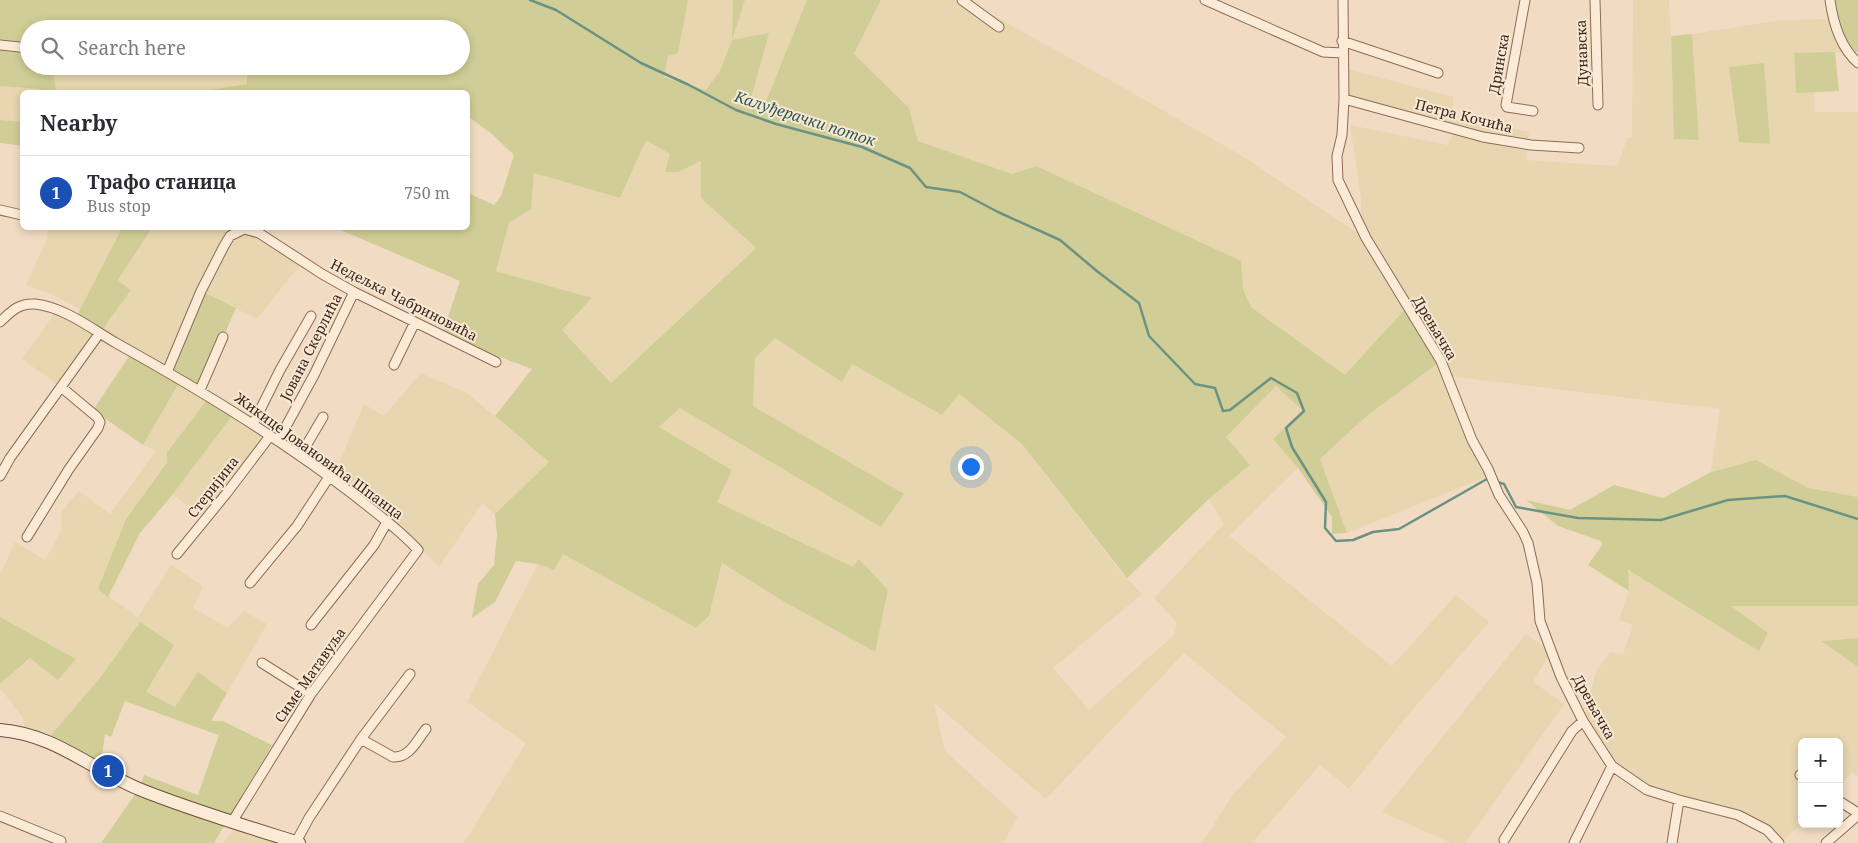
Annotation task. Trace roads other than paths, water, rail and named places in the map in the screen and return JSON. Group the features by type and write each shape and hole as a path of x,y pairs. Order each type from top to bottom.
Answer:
{"street":[{"path":"962,0 999,26"},
{"path":"1205,0 1324,52 1343,53"},
{"path":"1343,0 1344,99"},
{"name":"Дринска","path":"1525,0 1506,105 1507,107 1532,111"},
{"name":"Дунавска","path":"1595,0 1598,106"},
{"path":"1830,0 1833,19 1842,40 1848,52 1858,63"},
{"path":"1342,41 1438,73"},
{"path":"0,45 20,47"},
{"name":"Петра Кочића","path":"1344,99 1483,137 1531,145 1579,148"},
{"name":"Дрењачка","path":"1344,99 1342,129 1337,156 1337,172 1340,187 1358,224 1388,277 1440,361 1472,440 1494,481 1499,495 1516,519 1528,543 1537,583 1540,621 1562,678 1583,721 1612,766 1647,790 1738,815 1767,830 1779,843"},
{"path":"0,210 20,215"},
{"name":"Недељка Чабриновића","path":"167,372 201,291 230,236 242,230"},
{"name":"Недељка Чабриновића","path":"249,230 275,243 322,274 354,292 496,362"},
{"name":"Јована Скерлића","path":"274,439 314,375 354,292"},
{"name":"Жикице Јовановића Шпанца","path":"0,322 17,307 26,304 57,310 200,390 253,424 329,477 403,534 418,550"},
{"path":"253,424 280,370 311,316"},
{"path":"394,365 415,322"},
{"path":"0,476 10,458 100,334"},
{"path":"200,390 223,337"},
{"path":"27,537 69,469 98,428 100,422 97,417 61,388"},
{"path":"300,456 323,417"},
{"name":"Стеријина","path":"177,554 274,439"},
{"path":"250,583 297,526 329,477"},
{"path":"312,626 364,558 387,522"},
{"name":"Симе Матавуља","path":"232,822 311,694 418,550"},
{"path":"262,663 311,694"},
{"path":"0,730 25,732 42,738 122,782 195,810 297,843 309,818 361,738 410,674"},
{"path":"1504,840 1572,731 1583,721"},
{"path":"361,738 393,757 398,757 408,753 426,729"},
{"path":"1574,843 1612,766"},
{"path":"1672,843 1679,800"},
{"path":"1826,843 1858,814 1843,804"},
{"path":"0,816 61,841"}],"waterway":[{"name":"Калуђерачки поток","path":"530,0 556,10 641,63 689,85 736,110 776,124 862,147 910,168 926,187 960,192 998,212 1060,240 1139,303 1149,336 1195,384 1215,388 1223,411 1230,410 1271,378 1297,393 1304,411 1286,428 1292,447 1326,502 1325,528 1336,541 1353,540 1373,532 1399,529 1489,479"},
{"name":"Калуђерачки поток","path":"1497,482 1504,484 1516,507 1578,518 1661,520 1728,500 1785,496 1858,519"}],"place":[{"name":"Трафо станица","path":"108,771"}]}
